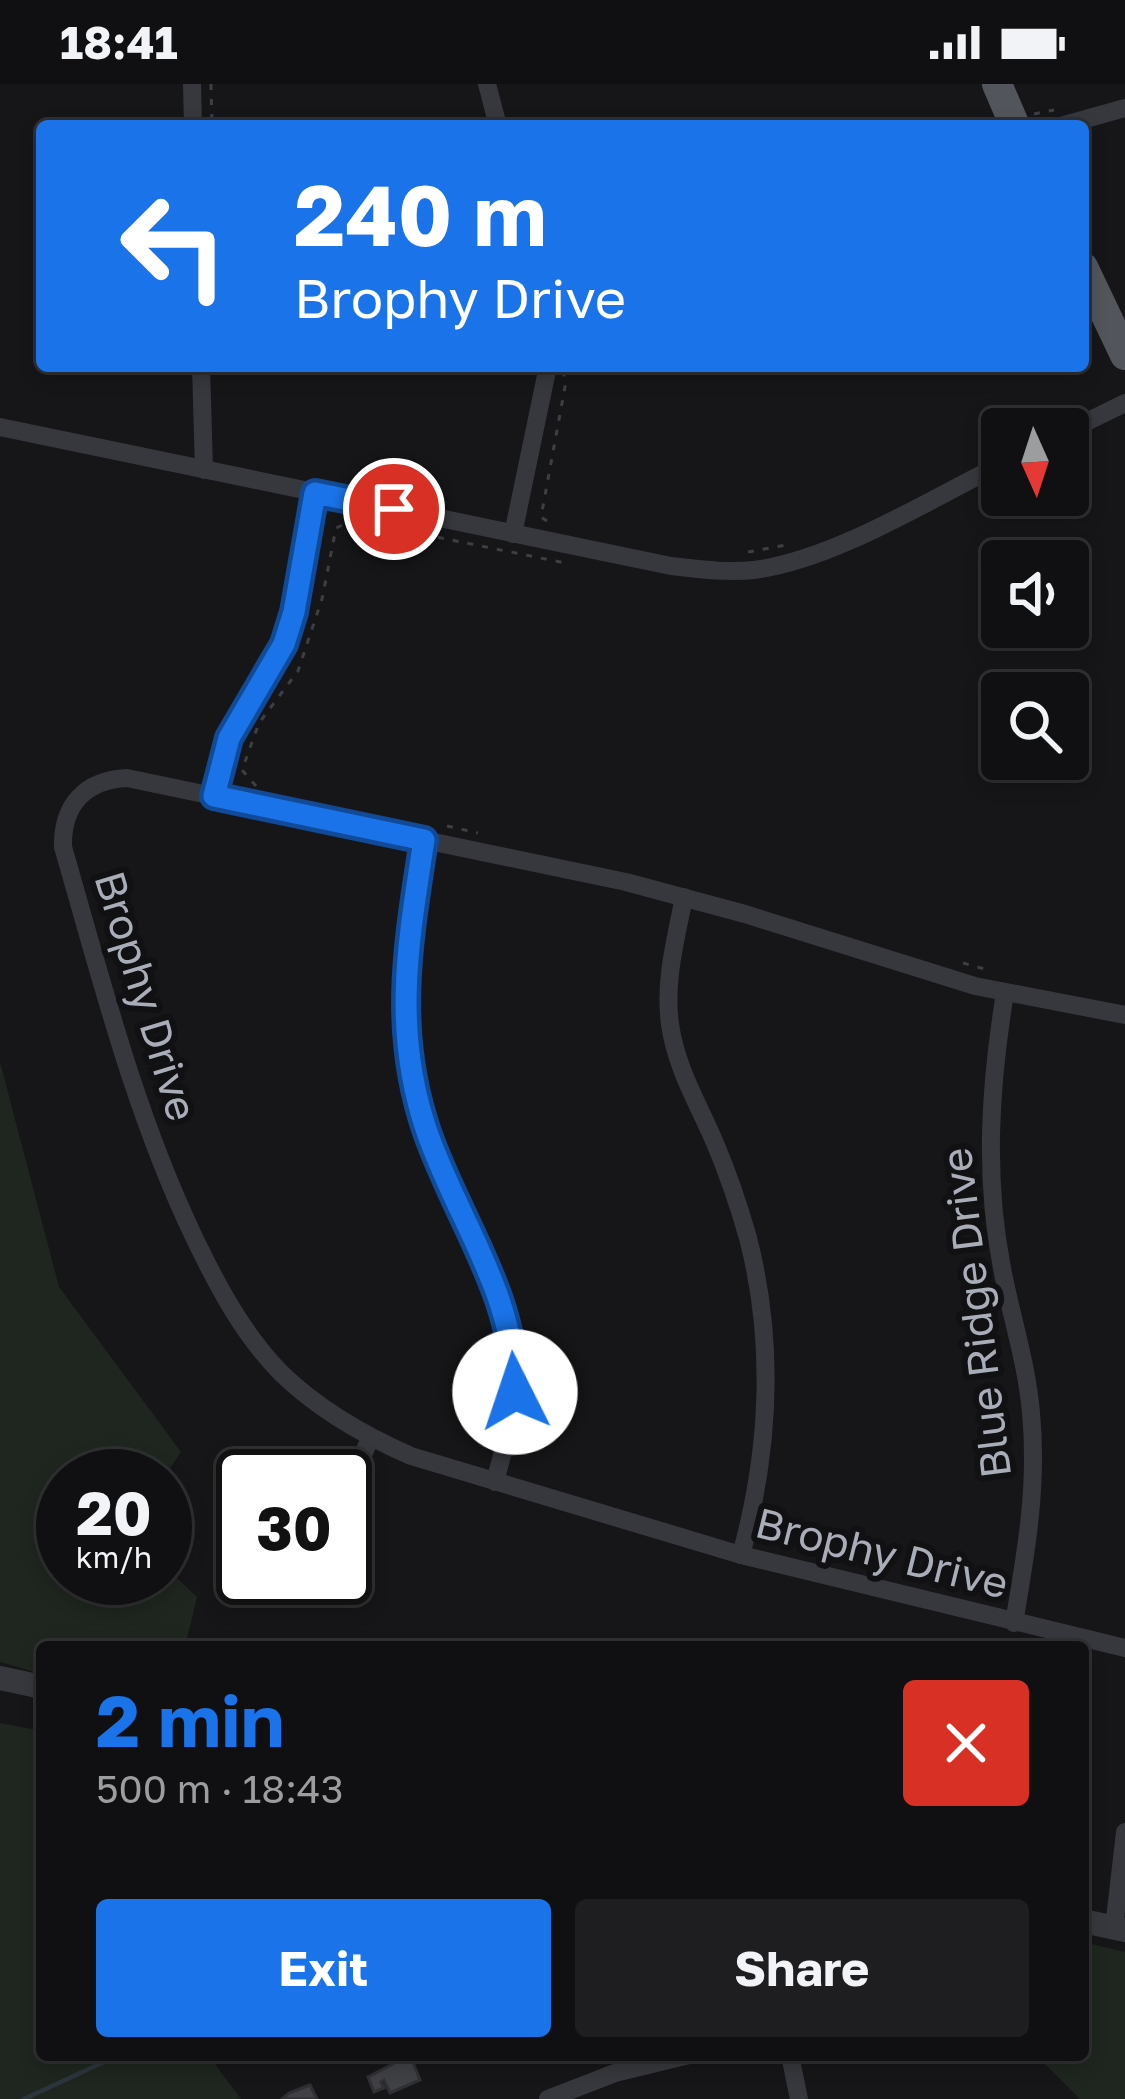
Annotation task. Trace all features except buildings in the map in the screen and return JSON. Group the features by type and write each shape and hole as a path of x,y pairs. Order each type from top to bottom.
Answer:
{"main road":[{"path":"997,84 1012,120"},
{"path":"1089,280 1125,355"}],"street":[{"path":"192,84 193,120"},
{"path":"487,84 497,120"},
{"path":"1082,120 1125,108"},
{"path":"200,372 204,470"},
{"path":"513,534 547,372"},
{"path":"1089,421 1125,403"},
{"path":"0,427 713,572 752,570 821,552 981,474"},
{"path":"214,796 229,738 284,644 315,493"},
{"name":"Brophy Drive","path":"1125,1015 684,897 127,778 97,783 83,791 66,816 63,847 126,1068 171,1187 215,1281 244,1329 308,1397 370,1438 495,1482 741,1556 1125,1648"},
{"path":"424,840 406,952 405,1028 428,1136 502,1301 512,1334 515,1392 495,1482"},
{"path":"684,897 670,968 669,1022 685,1081 714,1140 738,1206 764,1334 764,1440 741,1556"},
{"name":"Blue Ridge Drive","path":"1004,984 992,1082 990,1159 994,1220 1024,1365 1034,1453 1031,1516 1014,1624"},
{"path":"365,1449 370,1438"},
{"path":"0,1678 36,1687"},
{"path":"1089,1922 1119,1929 1125,1832"},
{"path":"548,2099 615,2073 664,2061"},
{"path":"791,2061 799,2099"}],"path":[{"path":"211,84 212,120"},
{"path":"554,526 541,518 564,372"},
{"path":"256,788 242,770 259,722 298,671 322,599 336,529 353,520 579,566"},
{"path":"749,552 794,543"},
{"path":"446,826 488,835"},
{"path":"961,962 1004,984"}],"shaded area":[{"path":"0,1062 59,1287 179,1449 36,1449 36,1605 192,1605 192,1592 197,1597 186,1641 36,1641 36,1672 0,1662"},
{"path":"0,1723 36,1730 36,2061 212,2061 241,2099 0,2099"},
{"path":"1089,1943 1125,1952 1125,2099 1080,2099 1042,2061 1089,2061"}],"waterway":[{"path":"24,2099 106,2061"}],"route":[{"path":"394,509 315,493 284,644 239,716 214,796 424,840 406,952 409,1062 428,1136 502,1301 512,1334 515,1392"}]}
